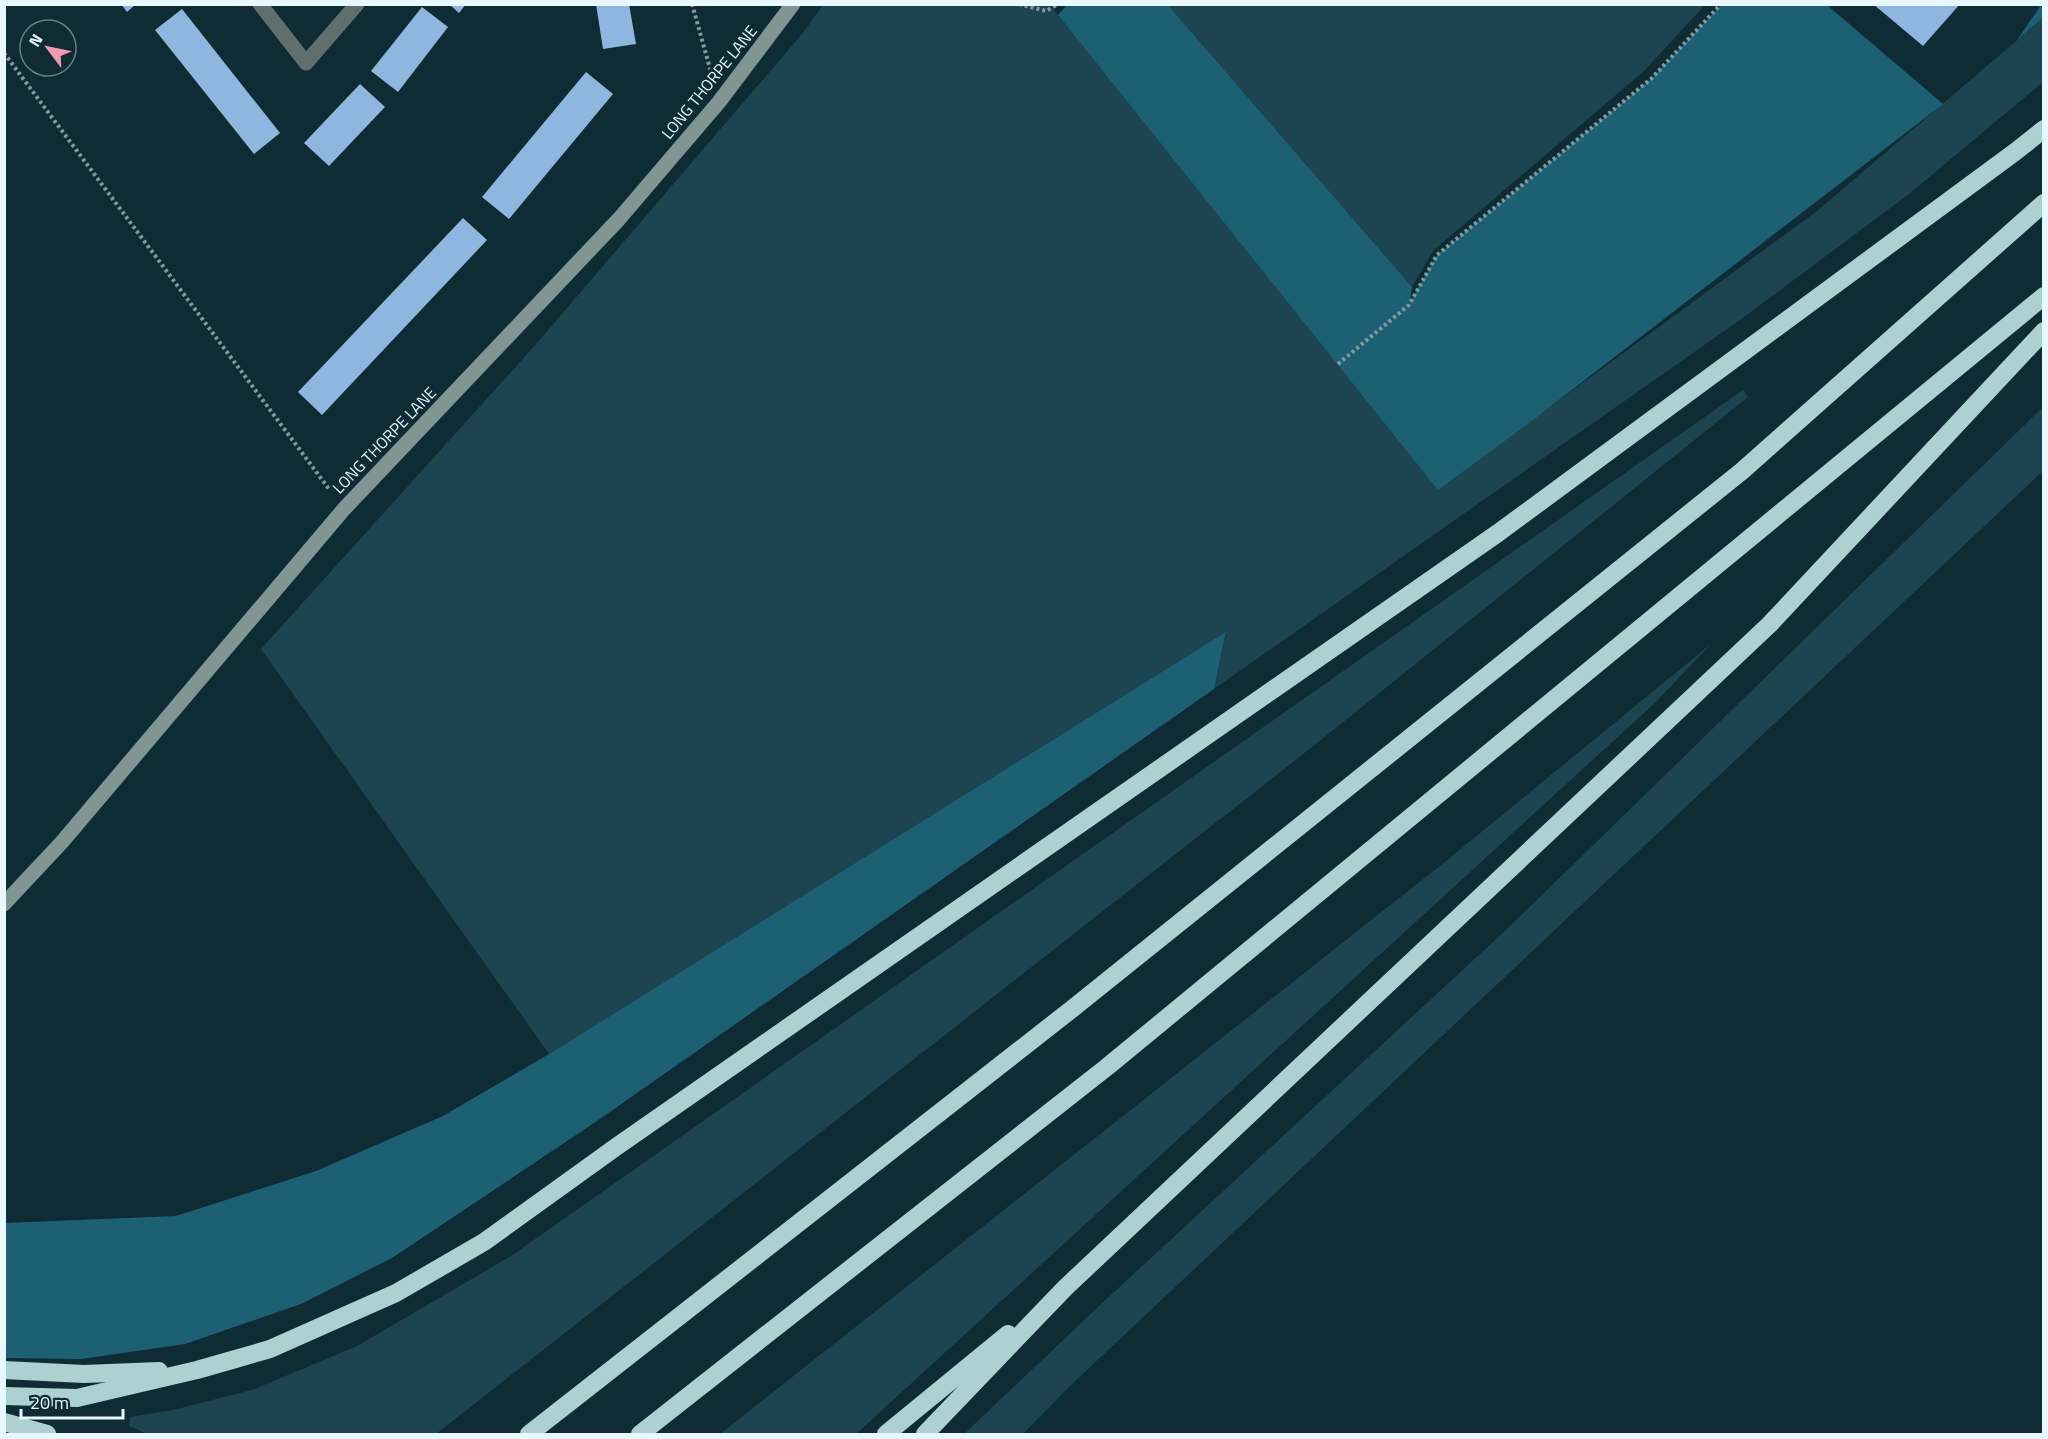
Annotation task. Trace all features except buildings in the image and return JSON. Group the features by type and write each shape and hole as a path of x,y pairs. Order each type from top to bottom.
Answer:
{"highway":[{"path":"4,1396 77,1398 197,1370 270,1349 396,1293 484,1242 616,1147 1498,533 2015,152 2043,129"},
{"path":"529,1434 1072,1009 1742,471 2043,203"},
{"path":"640,1434 1107,1067 2043,296"},
{"path":"925,1434 1065,1288 1770,624 2043,331"},
{"path":"886,1434 1065,1288"},
{"path":"4,1370 84,1374 197,1370"},
{"path":"4,1422 47,1434"}],"main road":[{"name":"LONG THORPE LANE","path":"4,904 62,842 344,509 619,219 719,102 793,4"}],"street":[{"path":"260,4 306,63 357,4"}],"path":[{"path":"692,4 719,102"},
{"path":"1019,4 1046,11 1058,4"},
{"path":"1338,364 1409,305 1437,255 1652,78 1721,4"},
{"path":"4,53 344,509"}],"shaded area":[{"path":"823,5 1050,5 1438,489 1817,211 2043,18 2043,82 1909,194 1740,320 1214,689 1226,633 549,1054 261,649 537,343 802,34"},
{"path":"1067,5 1168,5 1412,287 1410,302 1437,255 1652,78 1721,5 1827,5 1943,104 1529,423 1438,490 1058,15"},
{"path":"1168,5 1705,5 1644,71 1434,250 1412,287"},
{"path":"2043,5 2043,18 2017,40"},
{"path":"1743,390 1748,397 1321,740 436,1434 148,1434 129,1426 130,1417 173,1410 252,1390 357,1346 511,1256"},
{"path":"2043,407 2043,471 1070,1386 1023,1434 964,1434 1508,928"},
{"path":"1226,632 1214,689 597,1121 392,1258 301,1304 185,1344 81,1359 5,1358 5,1223 176,1216 316,1171 443,1116 549,1054"},
{"path":"1712,643 1656,702 856,1434 720,1434 1446,861"}]}
